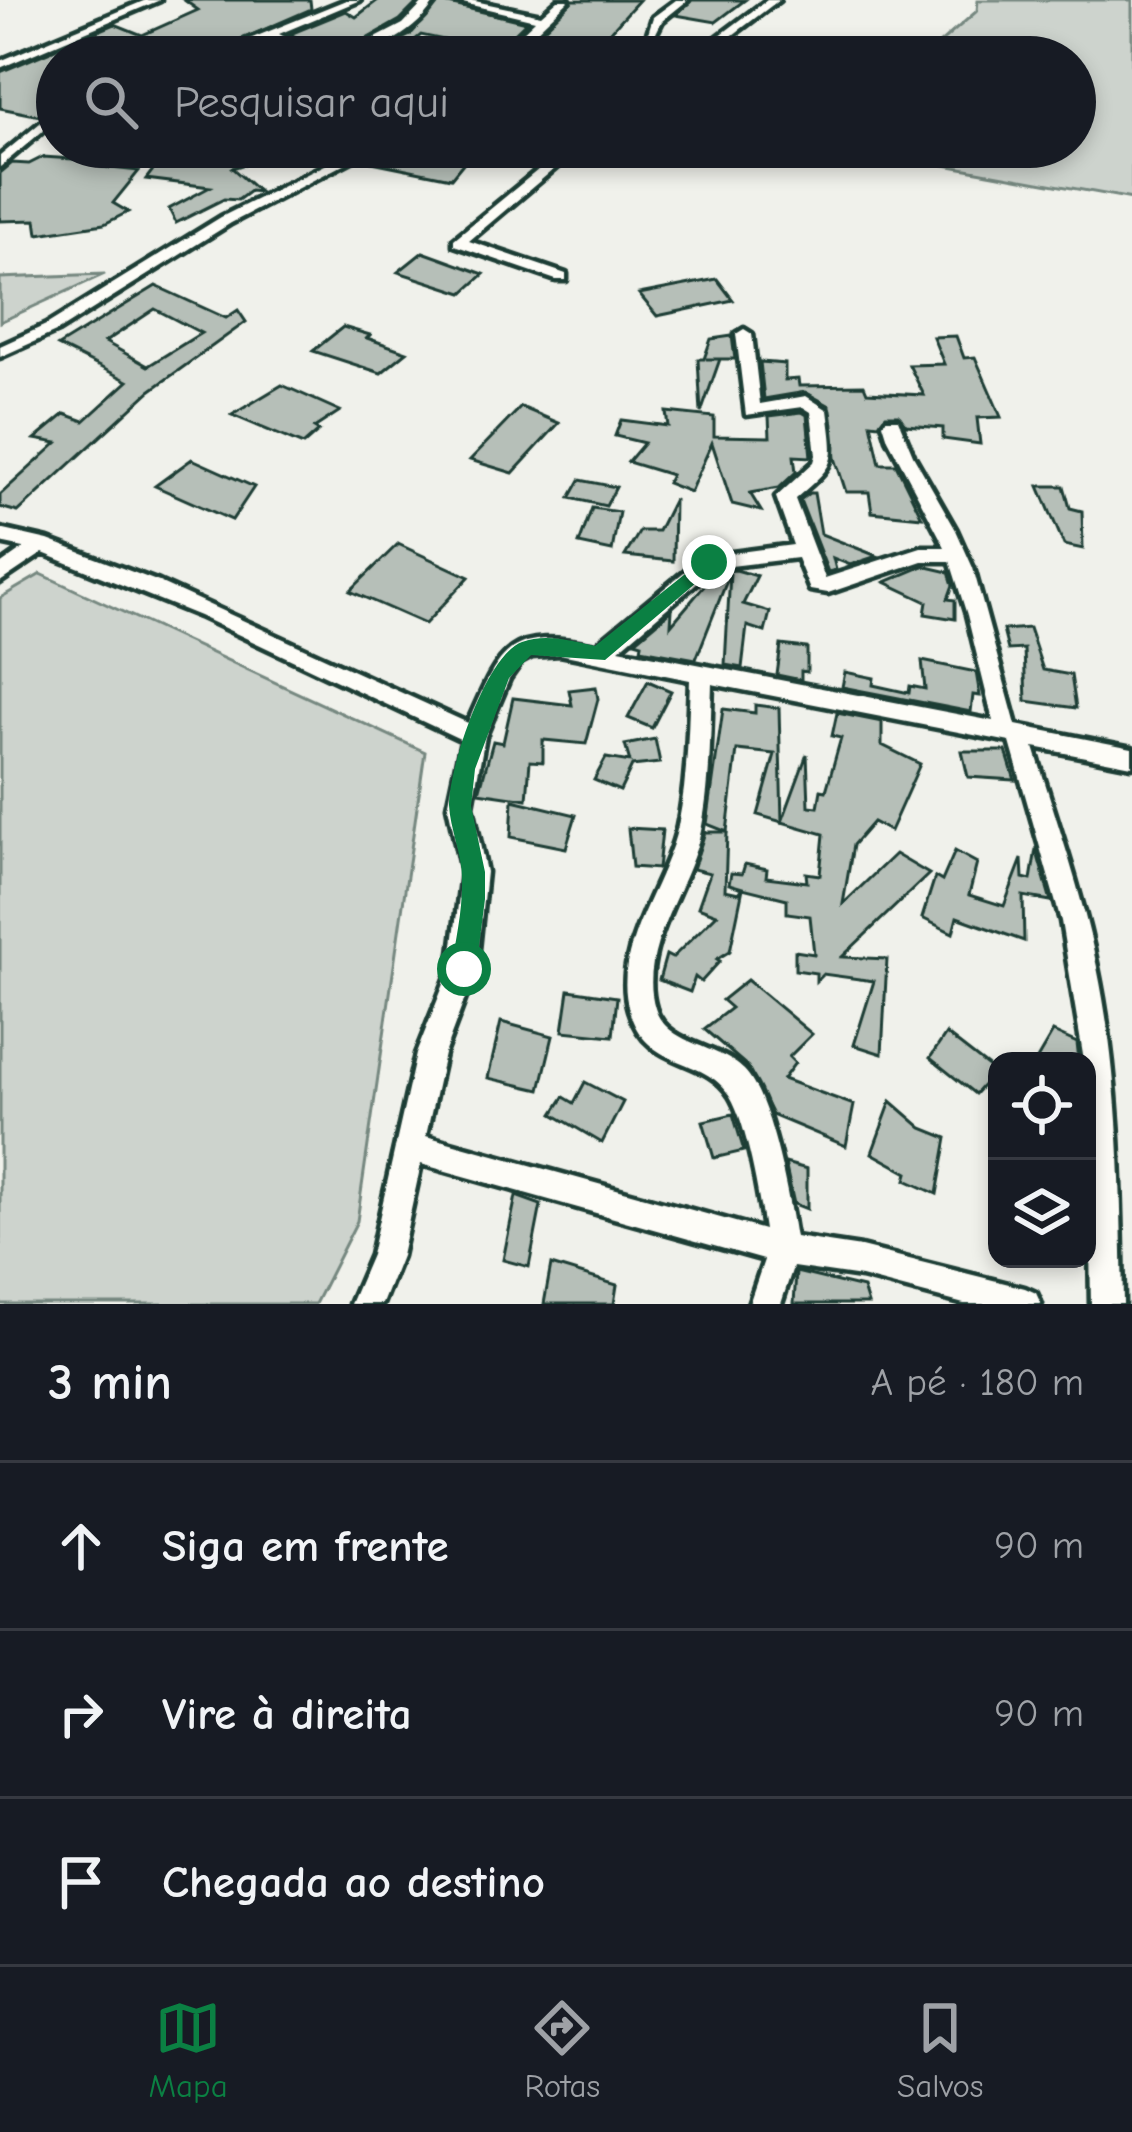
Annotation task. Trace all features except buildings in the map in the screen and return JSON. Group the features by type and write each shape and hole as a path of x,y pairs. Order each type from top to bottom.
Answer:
{"street":[{"path":"63,36 155,0"},
{"path":"272,35 355,0"},
{"path":"385,36 416,20 430,8 431,0"},
{"path":"455,0 544,19"},
{"path":"525,36 564,0"},
{"path":"652,31 657,20 683,0"},
{"path":"725,36 774,0"},
{"path":"15,44 35,47"},
{"path":"0,65 35,47"},
{"path":"0,163 36,131"},
{"path":"0,352 52,328 226,220 329,168"},
{"path":"549,168 459,242 561,277"},
{"path":"743,334 752,411 806,401 819,410 822,465 784,497 807,550 815,583 822,587 921,554 957,554"},
{"path":"892,423 901,455 928,493 957,554 1075,923 1097,1075 1106,1187 1107,1304"},
{"path":"0,536 41,544 119,572 282,643 474,736"},
{"path":"0,575 41,544"},
{"path":"598,654 709,562 807,550"},
{"path":"366,1304 386,1256 430,1054 464,969 474,872 460,806 474,736 500,675 514,656 541,646 598,654 1132,757"},
{"path":"701,676 698,780 683,851 642,953 640,1005 648,1029 664,1043 723,1070 740,1085 752,1109 782,1250 765,1304"},
{"path":"412,1147 782,1250 860,1262 1025,1304"}],"shaded area":[{"path":"978,0 1132,0 1132,199 961,168 1096,168 1096,36 948,36 977,11"},
{"path":"105,274 0,322 0,278"},
{"path":"41,574 425,752 357,1221 315,1304 0,1304 0,598"}],"route":[{"path":"464,969 474,872 460,806 474,736 500,675 528,647 560,646 598,654 709,562"}]}
